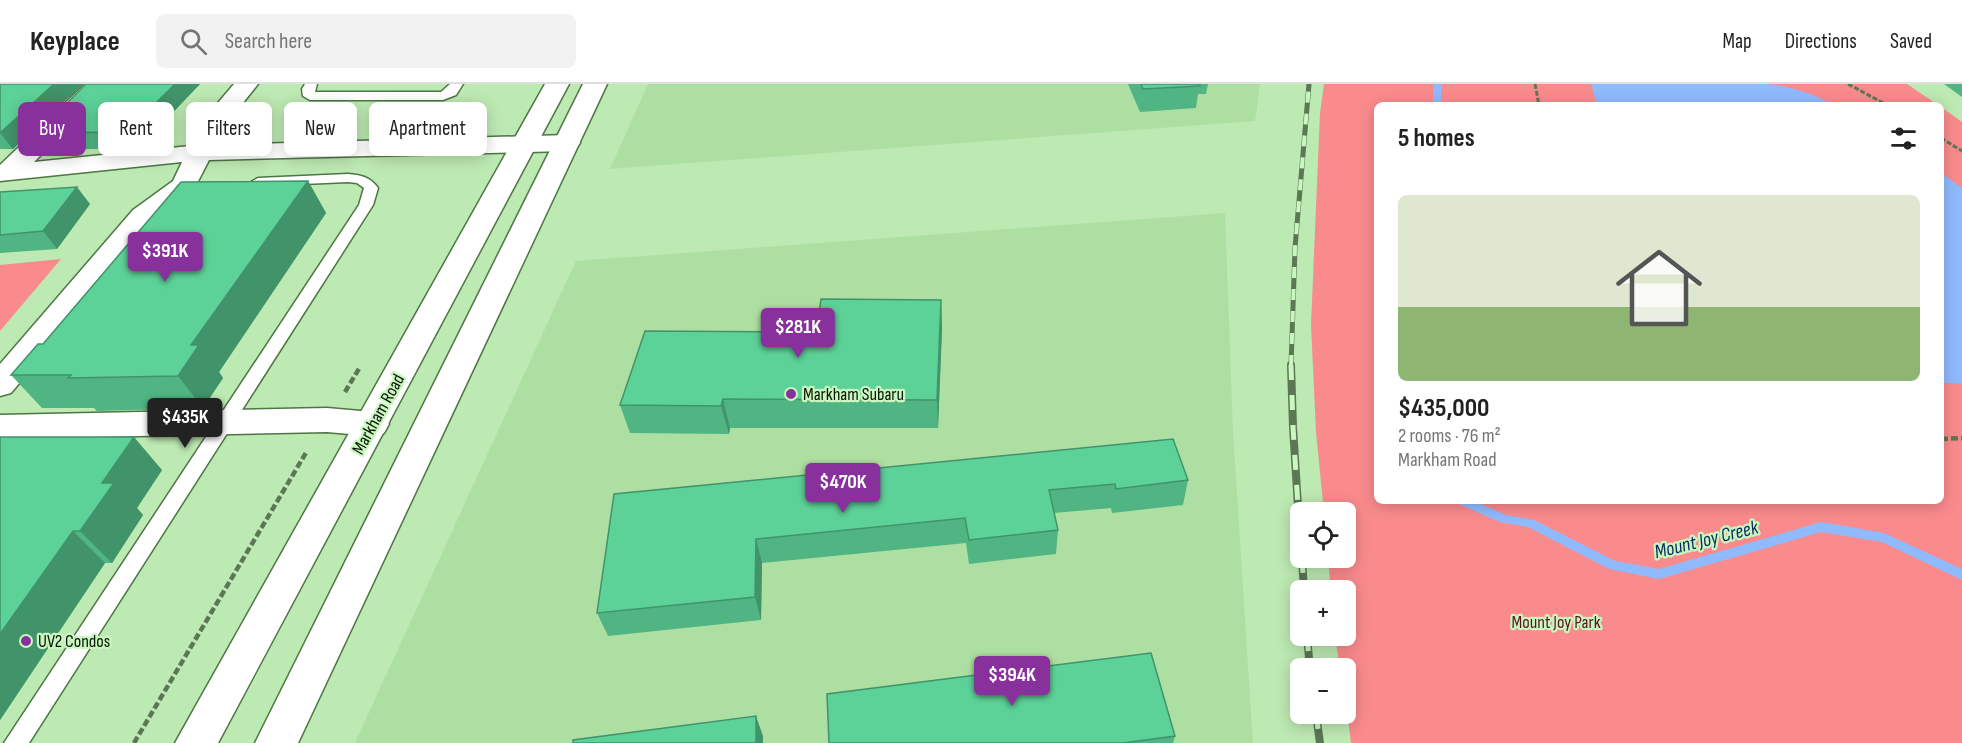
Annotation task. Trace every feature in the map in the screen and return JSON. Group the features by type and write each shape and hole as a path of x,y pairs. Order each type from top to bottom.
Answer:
{"main road":[{"path":"4,173 99,84"},
{"path":"231,102 246,84"},
{"name":"Markham Road","path":"196,743 557,84"},
{"path":"276,743 595,84"},
{"path":"272,151 567,142"},
{"path":"4,173 186,154"},
{"path":"0,385 143,216 196,184 199,156"},
{"path":"0,427 327,420 372,424"}],"lane":[{"path":"311,84 308,88 310,96 442,96 451,92 457,84"},
{"path":"16,743 366,205 371,188 363,180 348,178 242,183"}],"path":[{"path":"1535,84 1538,102"},
{"path":"1848,84 1881,102"},
{"path":"1944,140 1962,152"},
{"path":"1944,439 1962,438"},
{"path":"134,743 308,448"}],"shaded area":[{"path":"648,84 1260,84 1255,121 610,169"},
{"path":"1225,213 1233,432 1253,743 355,743 576,261"}],"green space":[{"name":"Mount Joy Park","path":"1324,84 1907,84 1934,102 1374,102 1374,504 1944,504 1944,109 1962,122 1962,743 1351,743 1348,724 1356,724 1356,658 1338,658 1337,646 1356,646 1356,580 1330,580 1329,568 1356,568 1356,502 1323,502 1316,432 1311,325 1320,113"},
{"path":"61,259 0,331 0,265"}],"water":[{"path":"1591,84 1766,84 1801,91 1827,102 1596,102"},
{"path":"1944,175 1962,188 1962,383 1944,383"}],"building":[{"path":"0,84 54,84 34,102 18,102 18,117 0,133"},
{"path":"86,84 175,84 157,102 98,102 98,132 86,132 86,102 68,102"},
{"path":"1141,84 1199,84 1200,86 1143,89"},
{"path":"308,181 191,345 199,345 178,376 68,378 71,375 11,375 38,344 43,344 181,182"},
{"path":"77,187 43,231 0,235 0,192"},
{"name":"Markham Subaru","path":"821,299 941,300 937,400 723,399 721,406 620,405 645,331 816,332"},
{"path":"0,437 134,437 102,483 114,483 80,531 73,531 0,634"},
{"path":"1173,439 1188,480 1116,489 1115,484 1049,490 1058,530 969,540 965,518 756,539 755,597 597,613 614,494"},
{"path":"1151,653 1175,736 1123,743 829,743 827,694"},
{"path":"756,716 756,743 573,743 573,740"}],"waterway":[{"name":"Mount Joy Creek","path":"1437,84 1437,102"},
{"name":"Mount Joy Creek","path":"1470,504 1504,519 1530,523 1613,566 1659,574 1821,527 1884,538 1962,575"}],"railway":[{"path":"1291,366 1295,248 1309,84"},
{"path":"1291,366 1298,502"},
{"path":"1303,568 1303,580"},
{"path":"1308,646 1309,658"},
{"path":"1317,724 1320,743"}],"place":[{"name":"Markham Subaru","path":"791,394"},
{"name":"UV2 Condos","path":"26,641"}]}
